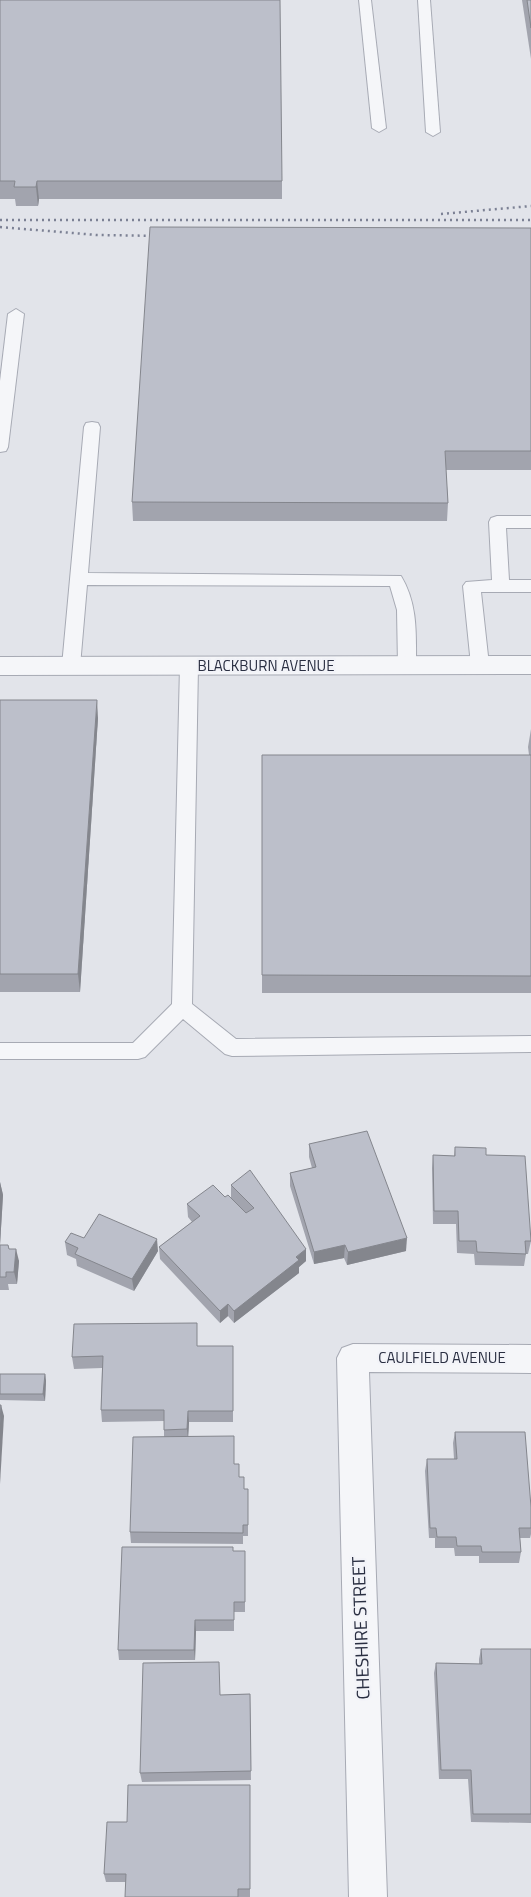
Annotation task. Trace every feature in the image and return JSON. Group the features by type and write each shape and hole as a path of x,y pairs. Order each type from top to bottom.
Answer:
{"street":[{"name":"BLACKBURN AVENUE","path":"0,666 531,665"},
{"name":"CAULFIELD AVENUE","path":"353,1358 531,1359"},
{"name":"CHESHIRE STREET","path":"353,1358 368,1897"}],"lane":[{"path":"365,0 379,128"},
{"path":"424,0 432,132"},
{"path":"0,447 16,314"},
{"path":"71,666 92,427"},
{"path":"501,586 496,522 531,522"},
{"path":"79,579 395,580 403,591 406,618 407,666"},
{"path":"480,665 472,586 531,586"},
{"path":"0,1051 138,1051 182,1007 189,666"},
{"path":"182,1007 232,1048 531,1044"}],"building":[{"path":"0,0 280,0 282,181 37,181 36,187 14,187 15,181 0,181"},
{"path":"527,0 531,0 531,28"},
{"path":"150,227 531,228 531,451 445,451 448,503 132,502"},
{"path":"0,700 97,700 78,974 0,974"},
{"path":"262,755 531,755 531,976 262,975"},
{"path":"367,1131 407,1238 348,1252 345,1245 314,1252 290,1173 316,1167 309,1144"},
{"path":"455,1147 486,1148 486,1155 525,1156 531,1241 525,1241 526,1254 477,1252 476,1241 459,1241 458,1211 434,1211 433,1155 455,1156"},
{"path":"250,1170 306,1249 296,1257 299,1260 234,1311 228,1304 220,1311 159,1247 200,1216 187,1204 213,1185 225,1197 228,1195 246,1213 254,1208 231,1185"},
{"path":"99,1214 157,1239 132,1279 75,1254 78,1248 65,1242 71,1233 84,1238"},
{"path":"0,1245 8,1245 9,1249 16,1249 14,1272 6,1272 6,1277 0,1277"},
{"path":"197,1323 197,1346 233,1346 233,1411 188,1411 187,1429 164,1430 164,1410 101,1410 103,1356 72,1357 74,1324"},
{"path":"0,1374 45,1374 43,1394 0,1394"},
{"path":"455,1432 525,1432 531,1528 519,1528 521,1552 482,1552 481,1546 457,1546 456,1537 437,1537 436,1528 430,1528 427,1459 457,1459"},
{"path":"234,1436 234,1464 239,1464 239,1477 244,1477 244,1489 248,1489 248,1525 243,1525 243,1533 130,1532 133,1437"},
{"path":"122,1547 233,1547 233,1551 245,1551 245,1602 234,1602 234,1620 195,1620 194,1650 118,1650"},
{"path":"481,1649 531,1649 531,1814 473,1814 471,1770 441,1770 436,1663 482,1664"},
{"path":"219,1662 220,1695 250,1694 251,1771 140,1773 143,1663"},
{"path":"128,1785 250,1785 250,1889 238,1889 238,1897 125,1897 126,1874 104,1874 107,1822 127,1822"}],"railway":[{"path":"441,214 531,206"},
{"path":"0,220 531,220"},
{"path":"0,227 97,235 164,236"}]}
